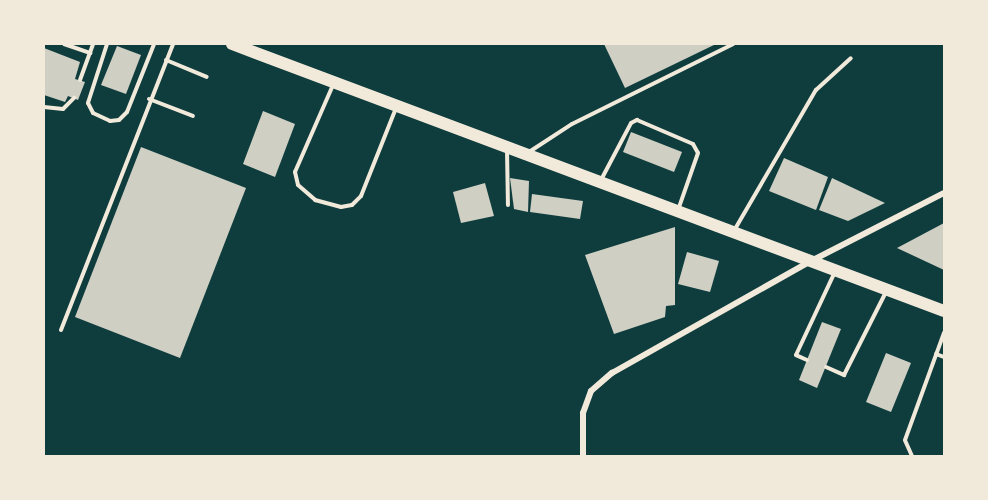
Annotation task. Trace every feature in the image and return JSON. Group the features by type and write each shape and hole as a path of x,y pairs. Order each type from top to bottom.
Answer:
{"main road":[{"path":"232,44 945,311"}],"street":[{"path":"584,456 583,413 591,391 605,379 811,261 945,193"}],"lane":[{"path":"64,44 90,53"},
{"path":"80,81 93,44"},
{"path":"107,44 88,103 93,113 110,121 119,120 127,112 154,44"},
{"path":"61,330 172,44"},
{"path":"526,154 572,124 733,44"},
{"path":"734,232 816,90 835,69 852,58"},
{"path":"166,60 207,77"},
{"path":"334,81 295,172 298,185 315,200 340,207 352,205 361,196 397,105"},
{"path":"44,107 63,109 74,98"},
{"path":"149,99 193,116"},
{"path":"601,181 631,123 637,120 693,144 698,153 678,211"},
{"path":"507,146 508,205"},
{"path":"807,360 796,356 835,270"},
{"path":"826,367 844,375 887,290"},
{"path":"912,456 905,440 945,333"},
{"path":"936,354 945,357"}],"building":[{"path":"604,44 716,44 625,88"},
{"path":"117,46 141,55 126,94 101,85"},
{"path":"44,48 80,62 75,79 85,82 78,100 68,96 65,102 44,95"},
{"path":"263,111 295,124 275,177 243,164"},
{"path":"631,132 682,152 674,172 623,152"},
{"path":"141,147 246,188 180,358 75,317"},
{"path":"784,158 828,177 816,210 769,191"},
{"path":"510,178 529,181 528,212 514,209"},
{"path":"832,178 885,203 848,221 819,210"},
{"path":"485,183 494,216 461,223 453,192"},
{"path":"532,194 583,201 580,219 530,212"},
{"path":"944,223 944,270 897,248"},
{"path":"675,227 675,305 666,306 665,317 614,334 585,255"},
{"path":"687,252 719,261 710,292 678,284"},
{"path":"822,322 841,329 817,388 799,380"},
{"path":"886,353 911,363 891,412 866,402"}]}
